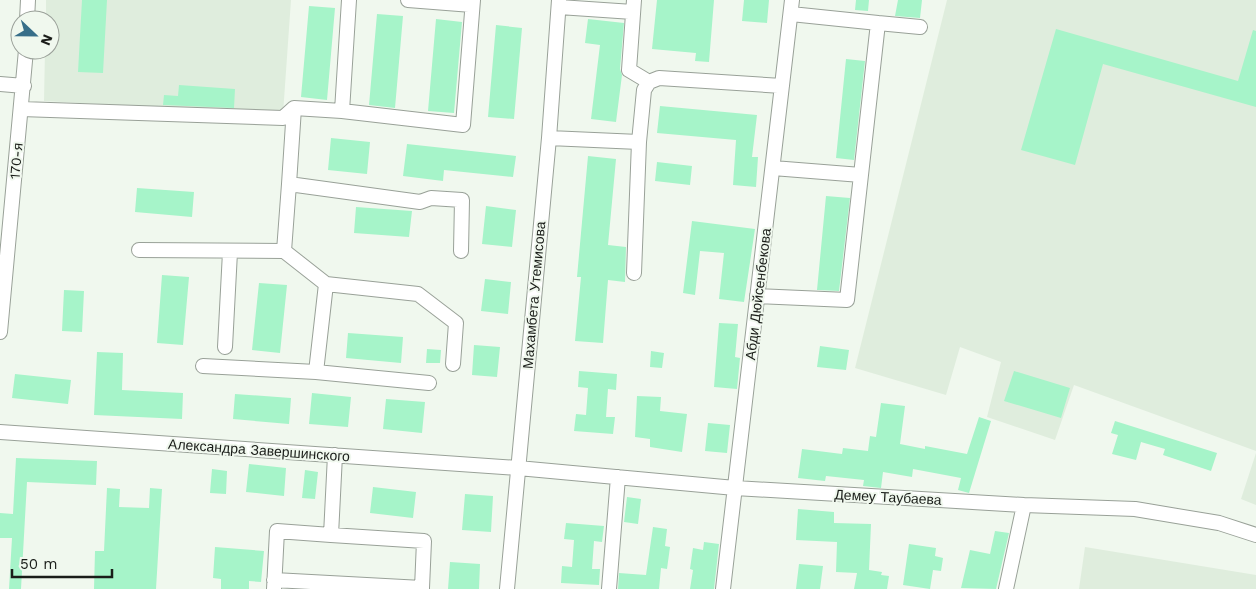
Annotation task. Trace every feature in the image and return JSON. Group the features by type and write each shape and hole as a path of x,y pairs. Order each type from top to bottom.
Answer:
{"street":[{"path":"342,111 349,0"},
{"path":"21,109 283,118 294,108 342,111 463,125 472,3 408,0"},
{"name":"Абди Дюйсенбекова","path":"723,589 792,0"},
{"path":"559,4 634,6 629,70 649,82"},
{"name":"Махамбета Утемисова","path":"507,589 549,138 559,4"},
{"path":"791,14 920,27"},
{"path":"757,296 847,300 878,23"},
{"name":"170-я","path":"0,332 25,60"},
{"path":"634,273 639,142 644,90 649,82 659,78 782,86"},
{"path":"0,84 24,86"},
{"path":"284,251 294,108"},
{"path":"549,138 639,142"},
{"path":"773,168 861,175"},
{"path":"289,184 420,202 431,198 462,200 461,251"},
{"path":"139,250 284,251 326,284 418,294 456,323 453,364"},
{"path":"225,347 230,252"},
{"path":"316,372 326,284"},
{"path":"203,366 316,372 429,383"},
{"name":"Александра Завершинского","path":"0,432 518,468"},
{"path":"331,535 335,455"},
{"name":"Демеу Таубаева","path":"518,468 735,488 1024,505 1135,509 1219,523 1256,534"},
{"path":"609,589 618,477"},
{"path":"1006,589 1024,505"},
{"path":"277,531 331,535 424,541 422,588 274,585 277,531"}],"shaded area":[{"path":"46,0 291,0 283,114 44,101 45,60 60,60 60,10 46,10"},
{"path":"947,0 1256,0 1256,451 1074,385 1055,440 987,417 1001,362 960,347 946,395 855,368"},
{"path":"1256,453 1256,505 1241,499"},
{"path":"1085,547 1256,575 1256,589 1079,589"}],"building":[{"path":"82,0 107,0 103,73 78,72"},
{"path":"657,0 714,0 709,62 695,61 696,53 652,49"},
{"path":"744,0 769,0 767,23 742,21"},
{"path":"856,0 869,0 868,11 855,10"},
{"path":"898,0 922,0 920,18 895,16"},
{"path":"309,6 335,8 327,100 301,97"},
{"path":"377,14 403,16 395,108 369,105"},
{"path":"436,19 462,22 454,113 428,111"},
{"path":"588,19 624,23 620,69 622,75 616,122 591,119 600,45 585,43"},
{"path":"496,25 522,28 514,119 488,117"},
{"path":"1056,29 1238,81 1253,30 1256,31 1256,107 1103,64 1075,165 1021,150"},
{"path":"846,59 865,61 854,160 836,158"},
{"path":"179,85 235,89 234,108 163,105 164,95 178,96"},
{"path":"660,106 757,115 752,157 758,157 756,187 733,185 736,140 657,133"},
{"path":"331,138 370,142 367,174 328,170"},
{"path":"407,144 516,156 513,177 444,170 443,181 403,176"},
{"path":"588,156 616,159 608,245 626,247 625,282 608,280 603,343 575,341 581,277 577,277"},
{"path":"657,162 692,166 690,185 655,181"},
{"path":"137,188 194,192 192,217 135,212"},
{"path":"826,196 850,198 839,291 817,290"},
{"path":"486,206 516,210 512,247 482,244"},
{"path":"356,207 412,211 409,237 354,233"},
{"path":"692,221 755,229 744,302 719,299 724,253 700,251 695,295 683,293"},
{"path":"162,275 189,277 183,345 157,343"},
{"path":"485,279 511,282 508,314 481,311"},
{"path":"259,283 287,285 280,353 252,350"},
{"path":"64,290 84,291 82,332 62,331"},
{"path":"719,323 738,324 735,357 740,358 737,389 714,387"},
{"path":"348,333 403,337 401,363 346,358"},
{"path":"474,345 500,347 497,377 472,375"},
{"path":"820,346 849,350 846,370 817,367"},
{"path":"427,349 441,350 440,363 426,363"},
{"path":"651,351 664,353 662,368 650,367"},
{"path":"97,352 123,353 122,390 183,393 182,419 94,415"},
{"path":"579,371 617,374 616,390 608,389 606,417 615,417 613,434 574,431 576,414 586,415 588,388 578,387"},
{"path":"1014,371 1070,388 1061,418 1004,401"},
{"path":"15,374 71,380 68,404 12,398"},
{"path":"312,393 351,397 348,427 309,424"},
{"path":"235,394 291,398 289,424 233,419"},
{"path":"637,396 661,397 660,411 687,414 682,452 650,447 650,439 635,437"},
{"path":"386,399 425,402 422,433 383,429"},
{"path":"881,403 905,406 900,444 925,449 925,446 967,454 979,417 991,421 969,493 958,490 961,478 913,469 912,477 883,472 881,488 863,486 864,480 826,476 825,481 798,478 802,449 842,454 843,448 868,451 870,436 876,437"},
{"path":"1115,421 1217,453 1211,471 1163,455 1165,449 1141,442 1136,460 1112,454 1118,435 1111,433"},
{"path":"708,423 730,425 727,453 705,451"},
{"path":"16,458 97,461 96,485 27,482 21,589 9,589 12,538 0,538 0,513 13,514"},
{"path":"249,464 286,468 284,496 246,492"},
{"path":"212,469 227,471 226,494 210,493"},
{"path":"305,470 318,472 315,499 302,498"},
{"path":"373,487 416,492 413,518 370,513"},
{"path":"107,488 120,489 119,507 149,508 150,488 162,489 156,589 94,589 95,551 104,551"},
{"path":"465,494 493,496 491,532 462,530"},
{"path":"627,497 641,499 638,524 624,522"},
{"path":"798,509 834,512 834,523 871,524 869,570 882,572 881,575 889,576 887,589 854,589 857,573 836,572 837,542 796,540"},
{"path":"566,523 604,526 602,542 594,541 592,569 600,569 599,585 561,583 562,566 572,567 574,540 564,539"},
{"path":"653,527 667,529 665,546 670,547 667,569 661,568 659,589 618,589 619,573 646,575"},
{"path":"995,531 1009,533 996,589 961,588 970,550 990,554"},
{"path":"704,542 719,544 714,589 690,589 693,570 690,569 693,548 703,550"},
{"path":"909,544 936,548 935,556 943,558 941,571 933,570 930,589 903,585"},
{"path":"215,547 264,551 261,582 249,581 249,589 221,589 221,579 213,578"},
{"path":"450,562 480,564 479,589 448,589"},
{"path":"799,564 823,566 820,589 796,589"}]}
